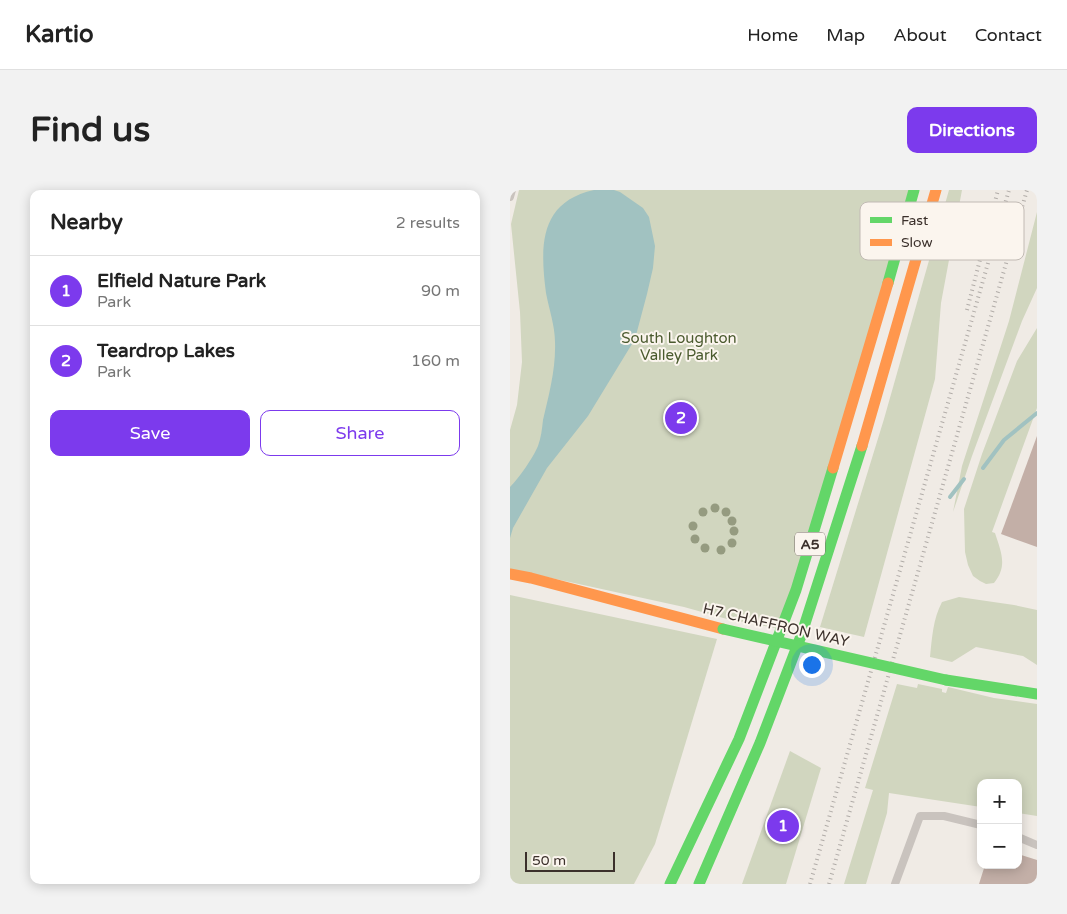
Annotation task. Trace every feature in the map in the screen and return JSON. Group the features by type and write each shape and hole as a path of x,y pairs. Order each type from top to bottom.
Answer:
{"main road":[{"name":"A5","path":"670,884 739,739 796,590 855,398 894,260"},
{"name":"A5","path":"699,884 759,746 813,601 876,404 916,260"},
{"name":"H7 CHAFFRON WAY","path":"510,574 723,630 946,680 1037,694"}],"lane":[{"path":"510,197 512,190"},
{"path":"895,884 920,816 944,816 977,824"},
{"path":"1022,839 1037,845"}],"green space":[{"name":"South Loughton Valley Park","path":"519,190 914,190 910,202 860,202 860,260 893,260 781,629 727,619 684,607 510,569 510,430 517,405 522,362 520,312 511,224"},
{"path":"949,190 962,190 960,202 946,202"},
{"path":"1037,212 1037,288 1022,321 953,512 962,466 1009,321"},
{"path":"929,260 949,260 941,303 935,379 864,637 820,627 884,419"},
{"path":"1037,328 1037,408 992,532 995,533 1001,553 1001,571 994,583 986,584 973,576 968,565 965,552 964,509 982,454 1017,361"},
{"path":"510,595 717,639 655,844 634,884 510,884"},
{"path":"959,597 1037,610 1037,665 1023,656 976,647 952,662 930,657 932,636 939,608 942,602"},
{"path":"897,684 917,688 918,684 942,689 942,692 946,693 948,687 994,698 1037,704 1037,816 1022,814 1022,779 977,779 977,806 889,793 887,813 866,884 844,884 873,790 865,788"},
{"path":"790,751 821,768 786,884 742,884"}],"water":[{"path":"594,190 614,190 620,192 643,208 649,217 655,246 653,268 647,294 635,339 588,416 547,468 513,528 510,538 510,487 525,468 538,446 553,372 555,336 546,293 543,259 547,229 553,216 562,205 576,196"}],"building":[{"path":"1037,436 1037,547 1001,534"},
{"path":"1022,855 1037,860 1037,884 979,884 984,869 1022,869"}],"waterway":[{"path":"983,468 1004,440 1037,413"},
{"path":"950,497 964,479"}],"railway":[{"path":"995,202 998,190"},
{"path":"1006,202 1009,190"},
{"path":"1024,202 1027,190"},
{"path":"967,310 980,260"},
{"path":"810,884 989,260"},
{"path":"829,884 1007,260"}],"traffic: fast":[{"path":"911,202 914,190"},
{"path":"888,283 894,260"},
{"path":"699,884 760,743 801,636 862,446"},
{"path":"670,884 739,739 796,590 833,468"},
{"path":"723,629 946,680"},
{"path":"946,680 1037,694"}],"traffic: slow":[{"path":"933,202 936,190"},
{"path":"862,446 916,260"},
{"path":"833,468 888,283"},
{"path":"510,574 723,629"}],"place":[{"name":"Teardrop Lakes","path":"681,418"},
{"name":"Elfield Nature Park","path":"783,826"}]}
